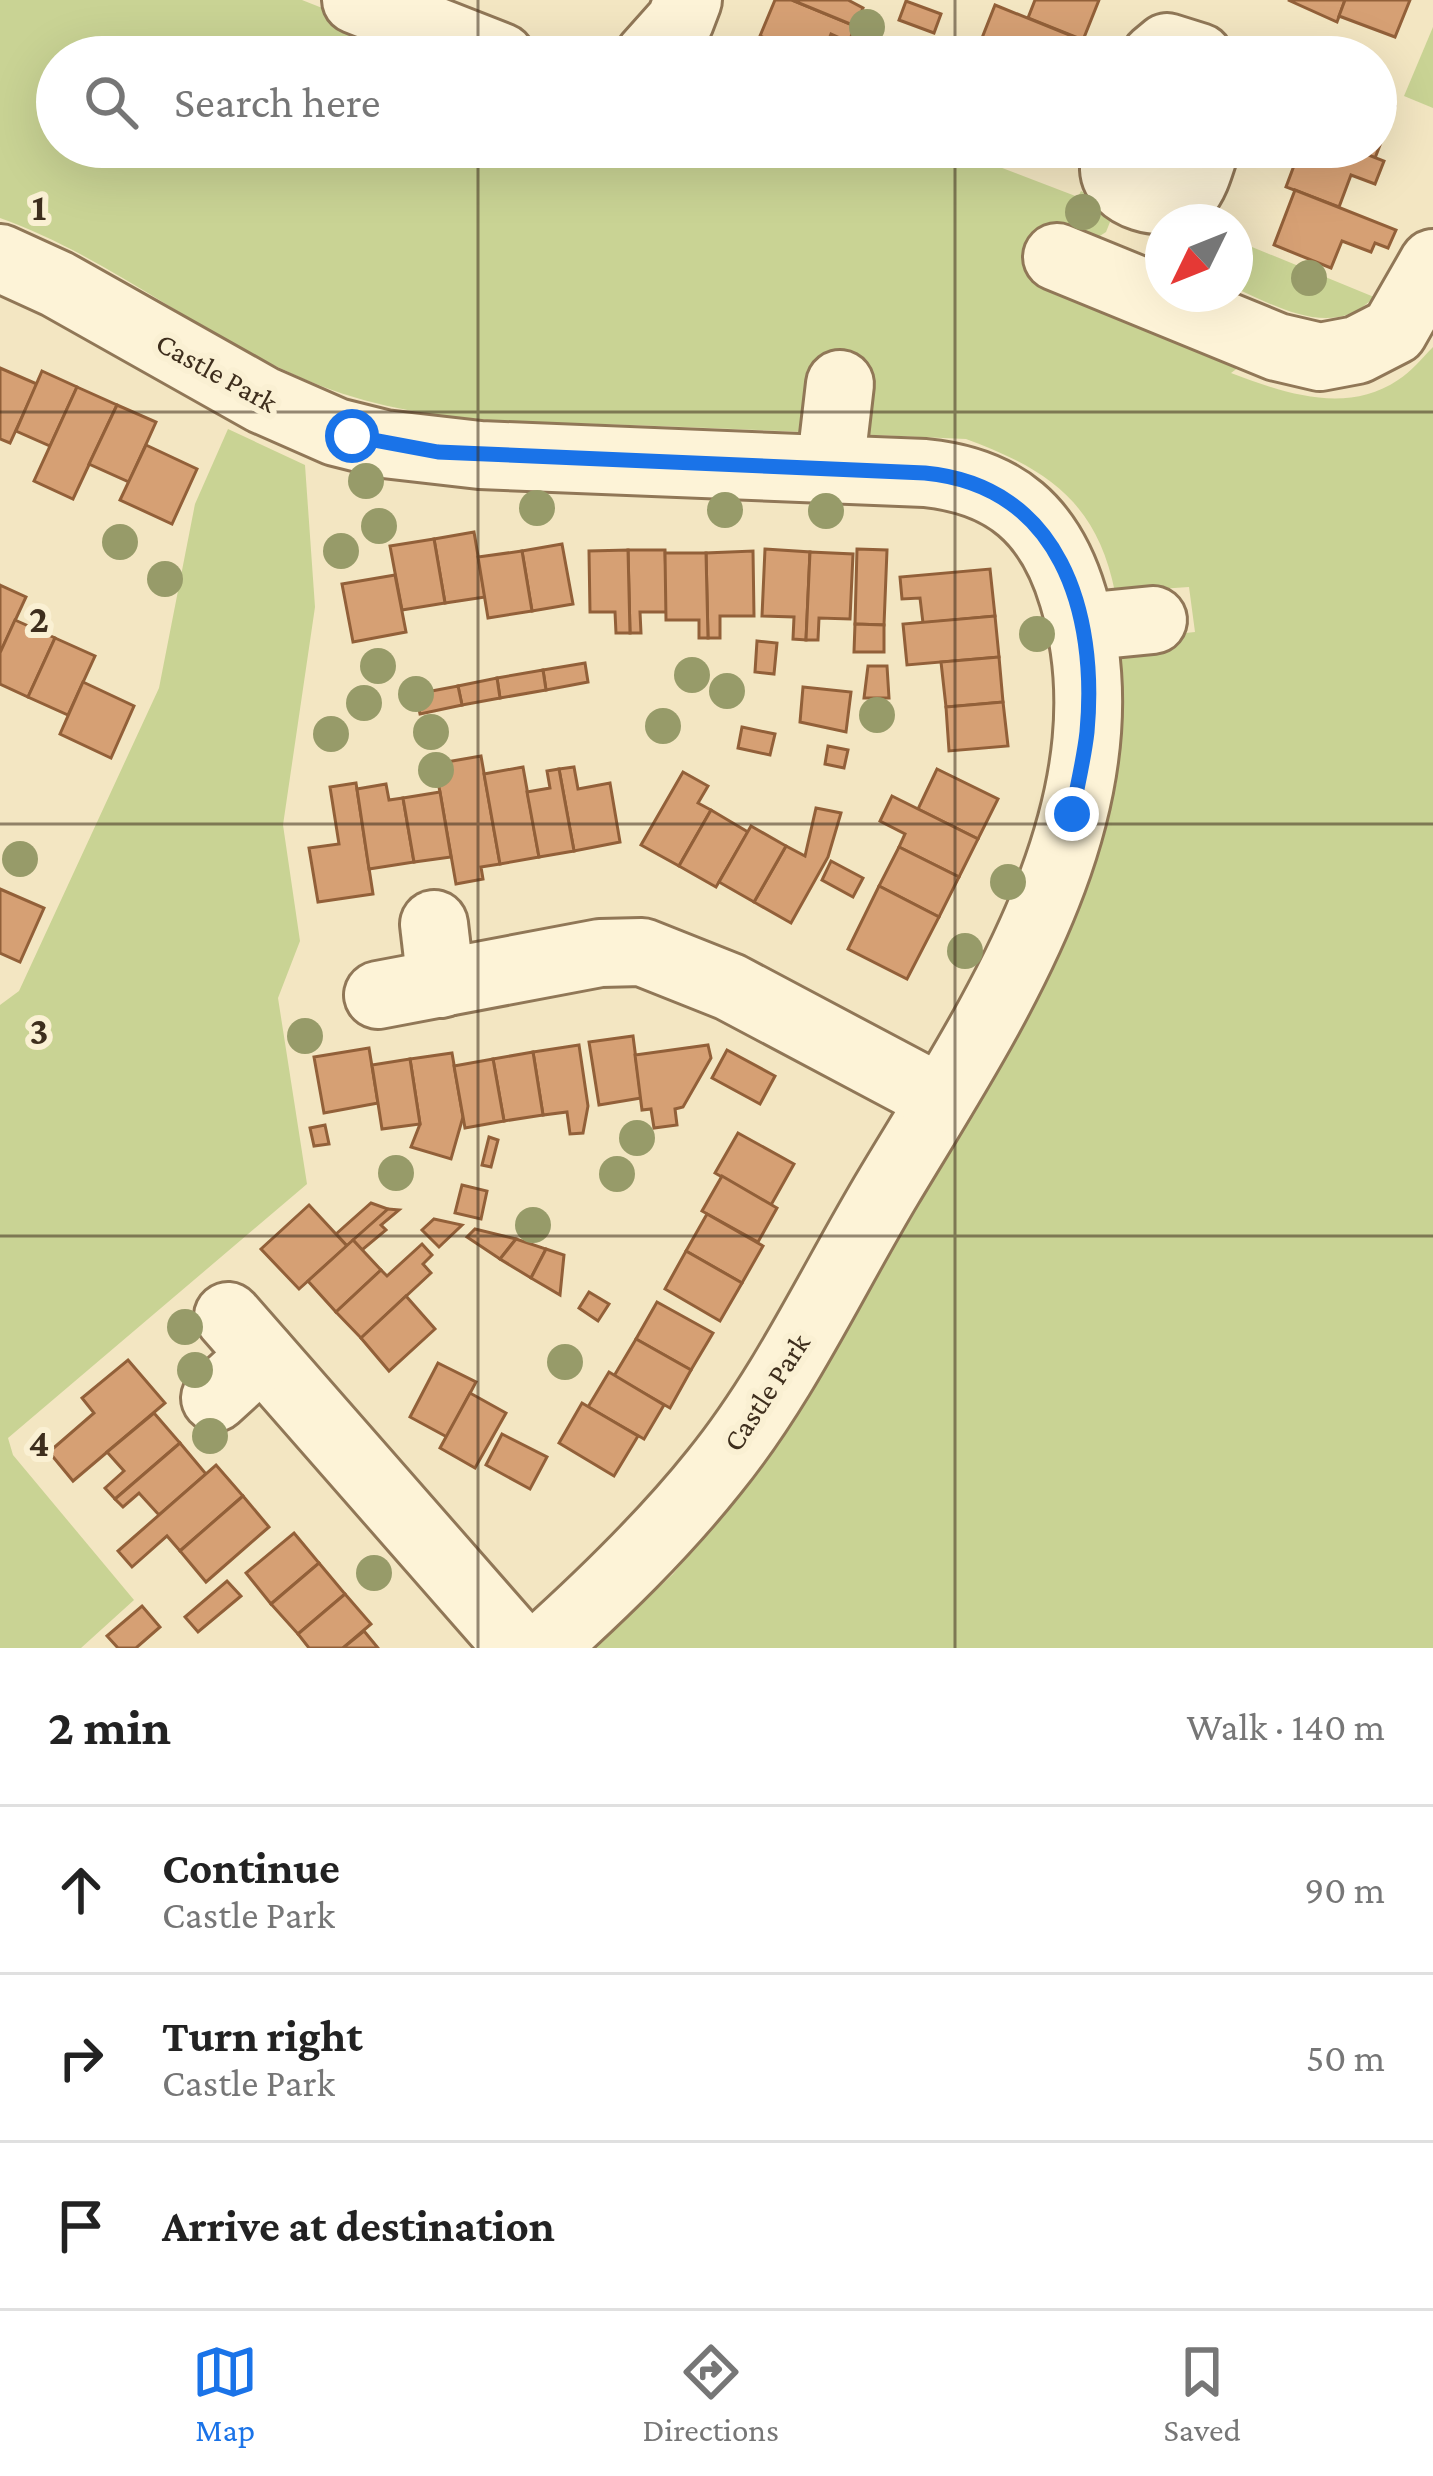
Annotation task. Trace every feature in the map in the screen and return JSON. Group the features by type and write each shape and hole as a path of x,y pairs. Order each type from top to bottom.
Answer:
{"street":[{"path":"356,0 448,36"},
{"path":"667,36 680,21 688,0"},
{"path":"1198,168 1190,189 1181,197 1159,200 1131,172 1083,268 1276,347 1320,357 1357,350 1394,332 1433,263"},
{"name":"Castle Park","path":"0,258 57,284 263,400 336,431 384,444 480,455 940,474 997,491 1050,538 1068,579 1088,666 1087,732 1072,814 1046,902 1006,990 785,1367 717,1470 614,1582 543,1648"},
{"path":"830,470 840,384"},
{"path":"1082,627 1153,620"},
{"path":"378,995 438,954 642,952 715,980 941,1100"},
{"path":"215,1398 245,1336 518,1648"}],"green space":[{"path":"0,0 302,0 393,36 36,36 36,168 1002,168 1100,201 1112,217 1106,232 1092,241 1145,284 1145,312 1179,312 1243,364 1231,373 1293,393 1357,396 1398,380 1433,347 1433,1648 595,1648 673,1574 715,1522 965,1116 1057,956 1094,870 1117,782 1120,640 1195,632 1189,587 1115,592 1096,534 1064,493 1021,463 966,439 517,422 368,401 247,351 43,236 0,218"},
{"path":"1433,27 1433,108 1404,96"},
{"path":"1253,247 1374,297 1358,310 1324,318 1253,296"},
{"path":"228,429 305,465 315,607 283,825 300,941 278,998 307,1184 8,1438 13,1455 134,1600 81,1648 0,1648 0,1005 19,991 159,688 195,504"}],"building":[{"path":"775,0 792,0 855,26 851,36 760,36"},
{"path":"792,0 848,0 863,8 855,26"},
{"path":"1035,0 1099,0 1085,36 1028,18"},
{"path":"1288,0 1345,0 1337,22"},
{"path":"1345,0 1410,0 1395,36 1339,16"},
{"path":"906,1 941,14 934,33 899,20"},
{"path":"995,5 1072,36 983,36"},
{"path":"1293,168 1381,168 1375,184 1351,175 1339,207 1286,187"},
{"path":"1295,190 1396,230 1388,248 1375,243 1371,252 1342,241 1331,268 1274,245"},
{"path":"0,368 37,384 10,443 0,439"},
{"path":"42,371 77,387 50,446 16,431"},
{"path":"77,387 117,405 73,499 34,481"},
{"path":"117,405 156,422 129,482 89,464"},
{"path":"146,445 197,469 172,524 120,500"},
{"path":"474,532 485,597 445,603 434,539"},
{"path":"434,539 445,603 402,610 390,546"},
{"path":"562,544 573,604 532,611 522,551"},
{"path":"765,549 810,552 806,640 793,639 794,617 762,616"},
{"path":"857,549 887,550 884,625 855,624"},
{"path":"628,550 665,550 667,612 640,612 641,633 630,633"},
{"path":"628,550 630,633 616,633 615,612 590,612 589,551"},
{"path":"522,551 532,611 488,618 478,557"},
{"path":"753,551 754,616 720,616 720,638 708,638 706,553"},
{"path":"810,552 853,554 850,619 819,618 818,640 806,640"},
{"path":"665,553 706,553 708,638 699,638 699,620 666,620"},
{"path":"990,569 995,616 923,623 920,598 902,599 900,577"},
{"path":"395,575 406,632 353,642 342,584"},
{"path":"0,585 26,597 0,653"},
{"path":"995,616 999,657 907,665 903,624"},
{"path":"15,620 55,638 28,697 0,684 0,653"},
{"path":"855,624 884,625 884,652 854,652"},
{"path":"55,638 95,656 68,715 28,697"},
{"path":"757,641 777,643 774,674 755,672"},
{"path":"999,657 1003,702 946,707 941,662"},
{"path":"585,663 588,682 546,690 543,670"},
{"path":"868,666 887,666 889,698 864,698"},
{"path":"543,670 546,690 500,698 497,678"},
{"path":"497,678 500,698 462,705 458,686"},
{"path":"83,682 134,706 111,758 60,734"},
{"path":"458,686 462,705 420,714 416,694"},
{"path":"803,687 851,692 846,732 800,722"},
{"path":"1003,702 1008,746 949,751 946,707"},
{"path":"742,727 775,734 770,755 738,748"},
{"path":"828,746 848,750 844,768 825,764"},
{"path":"481,756 500,864 481,867 483,879 456,884 435,764"},
{"path":"523,767 539,857 500,864 484,774"},
{"path":"574,767 578,789 610,783 620,842 574,851 559,769"},
{"path":"559,769 574,851 539,857 527,792 550,788 547,771"},
{"path":"937,769 998,799 978,839 918,809"},
{"path":"683,772 708,786 698,803 711,810 679,866 641,845"},
{"path":"356,783 373,894 318,902 309,848 339,844 330,787"},
{"path":"386,784 389,800 403,798 414,862 369,869 357,789"},
{"path":"440,792 451,857 414,862 403,798"},
{"path":"892,796 978,839 959,877 899,847 905,834 880,821"},
{"path":"816,808 841,813 828,857 791,923 754,902 786,846 805,856"},
{"path":"711,810 748,832 716,887 679,866"},
{"path":"751,826 786,846 754,902 719,882"},
{"path":"899,847 959,877 939,917 879,886"},
{"path":"831,861 863,878 853,897 822,880"},
{"path":"879,886 939,917 907,979 848,949"},
{"path":"0,889 44,908 20,962 0,953"},
{"path":"633,1036 641,1098 599,1105 589,1042"},
{"path":"579,1045 588,1106 583,1133 570,1134 567,1112 543,1115 533,1052"},
{"path":"708,1045 711,1058 683,1107 675,1109 677,1125 654,1128 651,1109 642,1110 635,1055"},
{"path":"369,1048 378,1103 324,1113 314,1057"},
{"path":"727,1050 775,1076 760,1104 712,1078"},
{"path":"533,1052 543,1115 504,1121 493,1059"},
{"path":"452,1053 463,1117 451,1159 411,1147 420,1124 410,1059"},
{"path":"410,1059 420,1124 382,1129 372,1065"},
{"path":"493,1059 504,1121 465,1128 454,1066"},
{"path":"325,1125 329,1144 314,1146 310,1128"},
{"path":"738,1133 794,1164 771,1205 715,1173"},
{"path":"489,1137 498,1140 491,1167 482,1165"},
{"path":"722,1176 777,1208 758,1242 702,1211"},
{"path":"462,1185 487,1191 481,1219 455,1213"},
{"path":"371,1203 388,1209 347,1246 336,1234"},
{"path":"309,1205 347,1246 299,1289 261,1249"},
{"path":"388,1209 399,1210 381,1225 386,1230 362,1250 353,1240"},
{"path":"707,1214 763,1246 742,1283 686,1251"},
{"path":"434,1219 462,1225 439,1247 422,1230"},
{"path":"475,1229 516,1239 500,1259 467,1237"},
{"path":"516,1239 546,1249 531,1278 500,1259"},
{"path":"353,1240 381,1270 336,1312 308,1281"},
{"path":"422,1244 432,1255 423,1264 431,1273 361,1338 336,1312 381,1270 387,1276"},
{"path":"546,1249 564,1255 560,1295 531,1278"},
{"path":"686,1251 742,1283 720,1321 665,1289"},
{"path":"589,1292 609,1304 598,1321 579,1308"},
{"path":"406,1296 435,1329 389,1371 361,1338"},
{"path":"657,1302 713,1333 691,1370 636,1339"},
{"path":"636,1339 691,1370 670,1408 614,1376"},
{"path":"128,1360 165,1403 73,1481 49,1452 94,1413 82,1398"},
{"path":"438,1363 476,1382 447,1437 410,1417"},
{"path":"609,1372 664,1405 644,1439 588,1407"},
{"path":"470,1393 506,1413 475,1468 440,1448"},
{"path":"582,1403 638,1436 614,1476 559,1443"},
{"path":"154,1413 180,1443 115,1499 105,1488 124,1471 107,1452"},
{"path":"502,1434 547,1457 530,1489 486,1465"},
{"path":"180,1443 206,1474 159,1515 139,1493 123,1507 115,1499"},
{"path":"216,1465 243,1496 180,1551 167,1536 132,1567 118,1551"},
{"path":"243,1496 269,1527 206,1582 180,1551"},
{"path":"294,1533 319,1563 271,1604 246,1573"},
{"path":"319,1563 345,1594 298,1634 271,1604"},
{"path":"227,1581 241,1596 198,1632 185,1617"},
{"path":"345,1594 371,1624 343,1648 309,1648 298,1634"},
{"path":"142,1606 160,1627 136,1648 118,1648 107,1636"},
{"path":"364,1631 378,1648 343,1648"}],"route":[{"path":"352,436 438,452 925,473 964,478 997,491 1050,538 1082,627 1088,666 1087,732 1072,814"}]}
